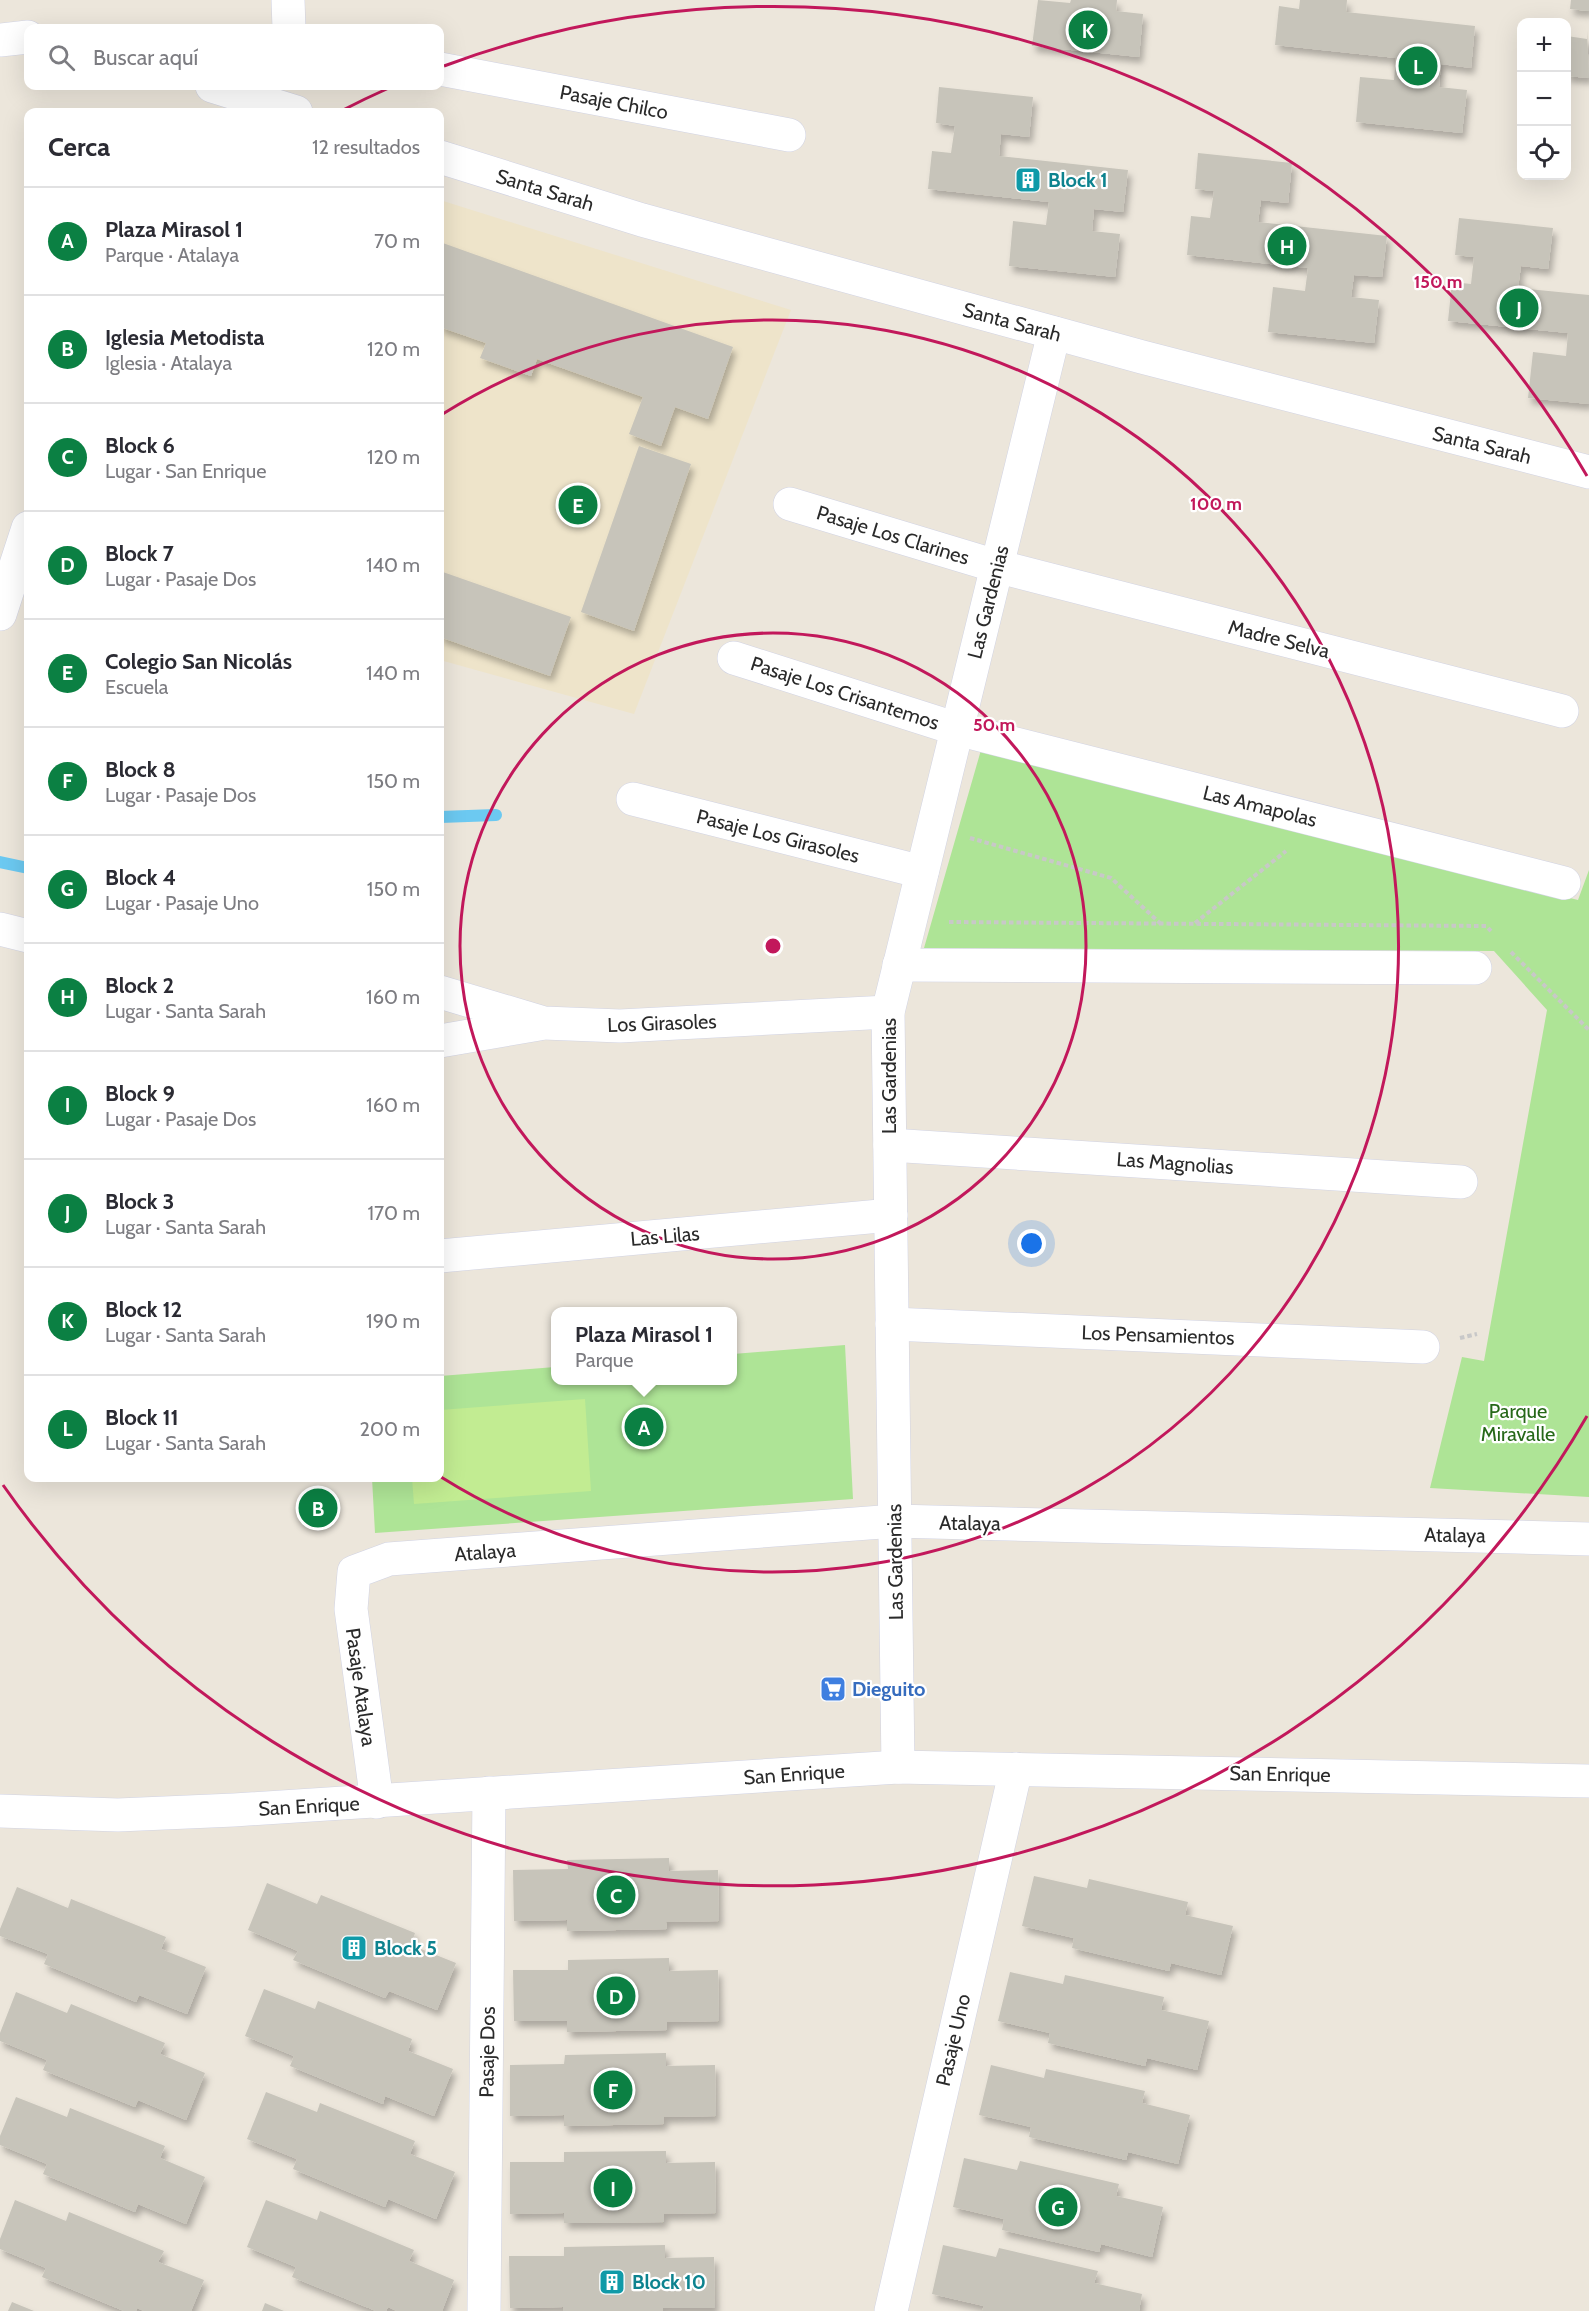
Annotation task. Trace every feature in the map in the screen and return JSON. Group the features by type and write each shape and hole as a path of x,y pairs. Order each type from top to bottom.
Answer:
{"street":[{"path":"288,0 289,24"},
{"path":"0,40 24,38"},
{"name":"Pasaje Chilco","path":"444,70 789,135"},
{"path":"231,90 288,102"},
{"name":"Santa Sarah","path":"444,158 642,220 1054,333 1589,472"},
{"name":"Las Gardenias","path":"898,1767 888,1012 1054,333"},
{"name":"Pasaje Los Clarines","path":"790,504 996,566"},
{"path":"0,614 24,540"},
{"name":"Madre Selva","path":"996,566 1562,711"},
{"name":"Pasaje Los Crisantemos","path":"734,658 957,729"},
{"name":"Las Amapolas","path":"957,729 1564,883"},
{"name":"Pasaje Los Girasoles","path":"633,799 922,872"},
{"path":"0,929 24,935"},
{"path":"899,966 1475,968"},
{"name":"Los Girasoles","path":"444,993 544,1023 620,1026 888,1012"},
{"path":"444,1040 544,1023"},
{"name":"Las Magnolias","path":"890,1145 1461,1182"},
{"name":"Las Lilas","path":"444,1256 891,1215"},
{"name":"Los Pensamientos","path":"892,1324 1423,1347"},
{"name":"Atalaya","path":"354,1572 389,1559 895,1521 1589,1539"},
{"name":"Pasaje Atalaya","path":"354,1572 351,1609 377,1802"},
{"name":"San Enrique","path":"0,1811 118,1815 377,1802 898,1767 1589,1781"},
{"name":"Pasaje Uno","path":"891,2311 1016,1769"},
{"name":"Pasaje Dos","path":"484,2311 489,1793"}],"path":[{"path":"933,827 1111,878 1161,924 1190,967"},
{"path":"1194,924 1292,847"}],"shaded area":[{"path":"444,201 791,310 634,714 444,661"}],"green space":[{"name":"Parque Miravalle","path":"981,750 1578,900 1589,870 1589,1497 1430,1488 1462,1357 1484,1361 1547,1010 1494,951 924,948"},
{"path":"845,1345 853,1499 375,1533 372,1482 444,1482 444,1376 551,1367 551,1385 737,1385 737,1354"},
{"path":"585,1399 591,1491 414,1504 412,1482 444,1482 444,1410"}],"building":[{"path":"1038,0 1070,3 1071,0 1117,0 1116,11 1143,14 1139,57 1032,46"},
{"path":"1300,0 1347,0 1346,12 1475,26 1471,68 1441,64 1439,87 1467,90 1462,133 1356,122 1360,77 1394,80 1396,58 1275,45 1279,6 1299,9"},
{"path":"1571,0 1589,0 1589,11 1570,9"},
{"path":"1587,30 1589,78 1571,76 1571,37 1587,39"},
{"name":"Block 1","path":"939,87 1033,97 1029,137 1001,134 999,156 1128,170 1123,212 1094,209 1092,231 1120,234 1115,277 1009,266 1013,221 1046,225 1049,202 928,189 932,151 951,153 955,126 936,123"},
{"path":"1198,153 1292,163 1288,203 1261,200 1258,222 1387,236 1382,277 1354,275 1351,297 1379,300 1374,343 1268,332 1273,287 1305,291 1308,268 1187,255 1191,216 1210,218 1214,191 1195,189"},
{"path":"1459,218 1553,228 1548,269 1521,266 1518,288 1589,295 1589,404 1528,398 1533,352 1566,356 1568,333 1448,321 1452,282 1471,284 1474,257 1455,255"},
{"path":"444,243 733,347 708,419 675,407 661,446 629,434 643,397 537,359 531,376 480,358 486,343 444,328"},
{"path":"639,446 691,464 634,631 581,612"},
{"path":"444,572 571,617 550,676 444,638"},
{"path":"669,1858 669,1871 718,1870 719,1921 666,1922 667,1929 567,1931 567,1920 514,1921 513,1870 568,1869 567,1860"},
{"path":"1034,1876 1087,1888 1089,1879 1188,1902 1185,1915 1233,1926 1221,1975 1171,1963 1169,1971 1072,1948 1074,1938 1022,1926"},
{"name":"Block 5","path":"267,1883 317,1904 321,1895 415,1933 411,1945 456,1963 437,2010 389,1991 385,1998 293,1960 298,1951 248,1930"},
{"path":"17,1887 68,1908 71,1899 166,1937 161,1949 206,1967 187,2014 139,1995 136,2002 44,1964 48,1954 0,1936 0,1929"},
{"path":"669,1958 669,1971 718,1970 719,2021 667,2022 667,2030 567,2032 567,2021 514,2021 513,1970 568,1970 568,1960"},
{"path":"1010,1972 1063,1984 1065,1975 1164,1997 1161,2010 1209,2021 1197,2070 1147,2058 1145,2066 1048,2043 1050,2033 998,2021"},
{"path":"264,1989 315,2009 318,2001 412,2039 408,2051 453,2069 434,2116 385,2096 383,2104 290,2066 294,2056 245,2036"},
{"path":"16,1992 67,2013 71,2004 165,2043 160,2054 205,2073 186,2120 138,2100 135,2107 43,2070 47,2060 0,2041 0,2033"},
{"path":"666,2053 666,2066 715,2065 716,2116 664,2117 664,2124 564,2126 564,2115 510,2116 510,2065 564,2064 565,2055"},
{"path":"991,2065 1044,2078 1046,2069 1145,2091 1142,2103 1190,2115 1178,2164 1128,2152 1126,2160 1029,2137 1031,2127 979,2115"},
{"path":"266,2092 317,2112 320,2103 415,2141 410,2154 455,2172 436,2219 388,2199 385,2207 293,2169 297,2159 247,2139"},
{"path":"16,2097 67,2117 70,2108 165,2146 160,2158 205,2177 186,2224 138,2204 135,2212 43,2174 47,2164 0,2145 0,2136"},
{"path":"666,2151 666,2163 715,2162 716,2213 664,2214 664,2222 564,2223 564,2213 510,2214 510,2162 564,2162 564,2152"},
{"path":"964,2158 1017,2170 1020,2161 1119,2184 1116,2196 1163,2207 1152,2257 1101,2244 1099,2252 1002,2230 1004,2219 953,2207"},
{"path":"15,2200 66,2221 69,2212 164,2251 158,2262 204,2280 191,2311 144,2311 137,2308 136,2311 124,2311 42,2277 46,2268 0,2249 0,2239"},
{"path":"266,2200 317,2220 320,2211 414,2250 409,2261 454,2280 442,2311 397,2311 388,2307 386,2311 376,2311 292,2277 296,2267 247,2247"},
{"name":"Block 10","path":"665,2245 665,2258 714,2257 715,2308 663,2308 663,2311 563,2311 563,2307 510,2308 509,2256 564,2256 564,2247"},
{"path":"943,2245 996,2257 999,2248 1098,2271 1094,2283 1142,2294 1139,2311 982,2311 984,2306 932,2294"},
{"path":"12,2302 34,2311 8,2311"},
{"path":"265,2303 284,2311 262,2311"}],"waterway":[{"path":"444,817 496,815"},
{"path":"0,862 24,867"}],"place":[{"name":"Block 12","path":"1088,30"},
{"name":"Block 11","path":"1418,66"},
{"name":"Block 1","path":"1028,180"},
{"name":"Block 2","path":"1287,246"},
{"name":"Block 3","path":"1519,308"},
{"name":"Colegio San Nicolás","path":"578,505"},
{"name":"Plaza Mirasol 1","path":"644,1427"},
{"name":"Iglesia Metodista","path":"318,1508"},
{"name":"Dieguito","path":"833,1689"},
{"name":"Block 6","path":"616,1895"},
{"name":"Block 5","path":"354,1948"},
{"name":"Block 7","path":"616,1996"},
{"name":"Block 8","path":"613,2090"},
{"name":"Block 9","path":"613,2188"},
{"name":"Block 4","path":"1058,2207"},
{"name":"Block 10","path":"612,2282"}]}
